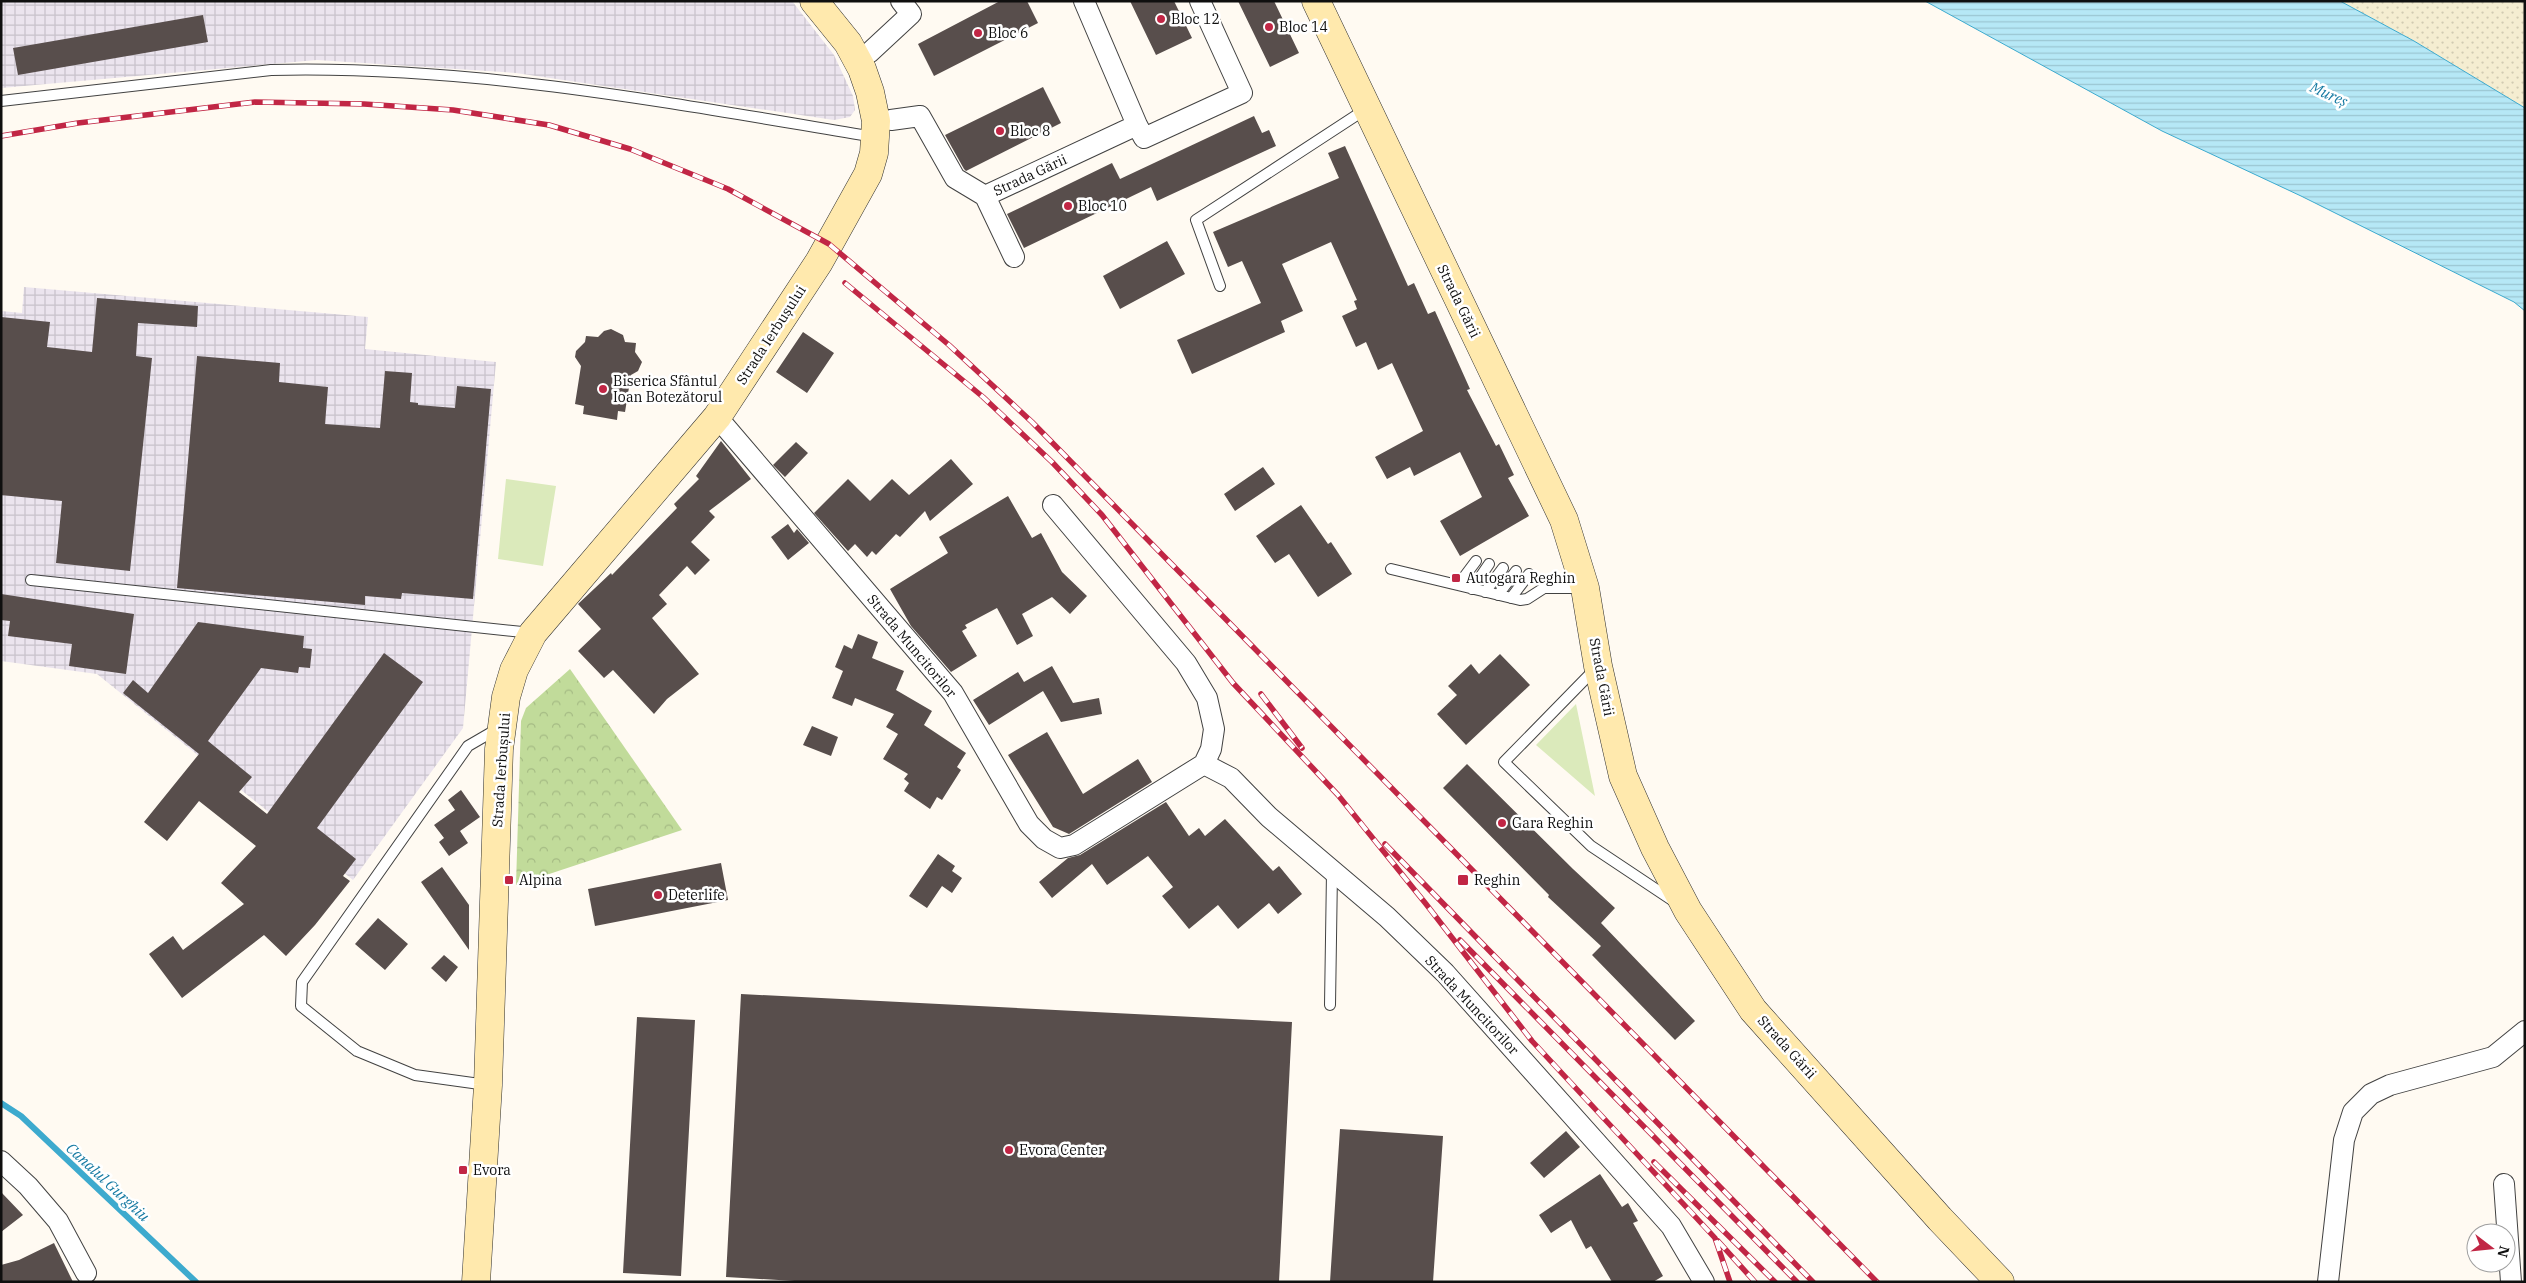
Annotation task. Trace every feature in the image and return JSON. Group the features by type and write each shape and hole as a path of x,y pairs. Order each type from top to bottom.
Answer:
{"main road":[{"name":"Strada Ierbușului","path":"476,1282 488,1085 499,749 506,697 514,670 533,633 717,417 829,244 868,174 883,129 874,111 862,69 848,43 814,1"},
{"name":"Strada Gării","path":"1316,1 1564,520 1585,588 1598,666 1623,776 1655,848 1688,911 1753,1010 1940,1219 2000,1282"}],"street":[{"path":"869,52 911,14 901,1"},
{"path":"1084,1 1144,138 1242,93 1200,1"},
{"path":"883,129 920,116 955,178 985,196"},
{"name":"Strada Gării","path":"1014,257 985,196 1137,125"},
{"name":"Strada Muncitorilor","path":"717,417 953,693 1029,824 1044,839 1060,848 1074,845 1204,764 1231,778 1269,818 1387,918 1446,973 1671,1226 1704,1282"},
{"path":"1053,505 1186,663 1207,698 1214,728 1211,749 1204,764"},
{"path":"2328,1282 2344,1140 2353,1112 2371,1094 2390,1085 2493,1058 2525,1031"},
{"path":"1,1161 28,1186 58,1221 86,1273"},
{"path":"2504,1184 2511,1282"}],"lane":[{"path":"1,101 271,70 372,71 511,81 883,129"},
{"path":"1220,286 1196,220 1367,108"},
{"path":"1458,585 1476,561"},
{"path":"1472,588 1489,564"},
{"path":"1485,592 1503,568"},
{"path":"1391,569 1520,600 1527,599 1544,588 1585,588"},
{"path":"1498,595 1516,571"},
{"path":"1511,598 1529,574"},
{"path":"31,580 533,633"},
{"path":"1598,666 1504,762 1591,846 1688,911"},
{"path":"488,1085 416,1075 365,1054 357,1050 300,1006 302,982 468,746 502,726"},
{"path":"1330,1005 1332,872"}],"shaded area":[{"path":"1,1 792,1 834,55 853,96 855,110 850,117 834,120 516,73 317,60 1,88"},
{"path":"2340,1 2525,1 2525,108 2414,41"},
{"path":"24,287 368,317 365,349 496,362 463,728 353,880 97,674 1,661 1,311 22,313"}],"green space":[{"path":"506,479 556,486 543,566 498,559"},
{"path":"570,669 682,830 516,885 521,721 526,708"},
{"path":"1576,704 1595,796 1536,745"}],"water":[{"name":"Mureș","path":"1925,1 2340,1 2414,41 2525,108 2525,311 2514,302 2301,196 2162,131"}],"building":[{"name":"Bloc 6","path":"1000,1 1027,1 1038,23 934,76 918,44"},
{"name":"Bloc 12","path":"1130,1 1174,1 1192,38 1156,55"},
{"name":"Bloc 14","path":"1238,1 1274,1 1299,53 1270,67"},
{"path":"203,15 208,42 18,75 13,48"},
{"name":"Bloc 8","path":"1043,87 1061,123 966,171 945,135"},
{"path":"1254,116 1262,133 1269,130 1276,146 1157,201 1151,187 1024,248 1007,214 1112,163 1120,179"},
{"path":"1345,146 1408,286 1414,283 1428,314 1435,311 1470,389 1467,390 1496,446 1499,444 1514,475 1508,478 1529,516 1460,556 1440,521 1482,497 1460,452 1414,476 1410,467 1387,479 1375,457 1423,431 1392,363 1378,370 1366,342 1356,347 1342,316 1357,309 1354,301 1357,300 1331,242 1282,264 1303,311 1281,321 1285,332 1192,374 1177,340 1261,303 1242,261 1228,267 1213,232 1339,178 1328,153"},
{"path":"1167,241 1185,274 1120,309 1103,276"},
{"path":"97,298 198,306 197,327 138,323 136,356 152,358 130,571 56,563 62,501 1,495 1,317 50,322 47,347 92,352"},
{"name":"Biserica Sfântul Ioan Botezătorul","path":"611,329 623,335 625,342 636,343 635,352 642,362 638,371 631,375 625,412 618,411 617,420 583,414 584,406 575,404 581,366 575,357 576,351 585,342 586,336 598,337 604,331"},
{"path":"803,332 834,353 807,393 776,372"},
{"path":"197,356 280,363 279,382 328,387 325,424 380,428 385,371 412,373 410,402 418,403 418,405 455,408 457,386 491,389 473,599 402,593 401,599 365,596 365,605 177,588"},
{"path":"721,441 751,479 709,511 715,517 691,542 710,560 695,575 687,566 659,595 667,604 652,618 699,674 667,699 654,714 613,670 604,678 578,651 601,629 578,604 611,573 612,575 677,508 674,504 699,479 696,476"},
{"path":"796,442 808,453 785,477 773,465"},
{"path":"951,459 973,484 930,521 925,511 900,537 896,534 876,555 872,551 867,557 855,544 848,551 814,513 848,479 870,501 892,479 909,495"},
{"path":"1263,467 1275,484 1235,511 1224,494"},
{"path":"1008,496 1032,538 1041,533 1062,572 1087,596 1070,614 1052,597 1022,614 1033,636 1017,645 997,608 965,625 967,628 962,631 977,656 951,672 911,626 890,589 948,553 939,537"},
{"path":"1301,505 1328,544 1331,542 1352,574 1318,597 1289,554 1275,563 1256,536"},
{"path":"788,524 794,533 797,529 809,543 788,560 771,537"},
{"path":"1,594 134,614 126,674 69,666 72,644 8,636 10,621 1,620"},
{"path":"198,622 304,636 303,648 312,649 310,668 299,667 298,673 261,668 208,741 252,777 239,792 267,814 384,653 423,682 317,828 356,859 343,876 350,881 315,925 286,956 264,935 182,998 149,954 173,936 183,950 244,904 221,883 256,846 199,801 167,841 144,822 199,754 123,693 133,680 148,693"},
{"path":"858,634 878,642 872,658 904,671 896,690 932,711 924,725 966,753 957,767 961,770 942,800 937,797 930,809 904,791 909,783 904,779 908,774 883,759 898,734 886,727 894,714 855,698 852,706 832,698 843,671 835,667 844,645 852,649"},
{"path":"1500,654 1530,685 1466,745 1437,714 1457,695 1448,686 1471,664 1479,674"},
{"path":"1052,666 1073,703 1099,698 1102,714 1061,722 1043,691 989,725 973,700 1018,672 1024,682"},
{"path":"812,726 838,737 831,756 803,745"},
{"path":"1047,732 1083,794 1138,759 1152,782 1069,834 1053,827 1008,755"},
{"path":"1467,764 1615,908 1601,923 1695,1021 1675,1040 1592,955 1601,946 1548,897 1549,895 1443,788"},
{"path":"461,790 480,817 460,831 468,843 449,856 439,842 444,838 434,825 455,810 448,800"},
{"path":"1166,802 1189,836 1199,828 1205,836 1225,819 1273,871 1279,866 1302,894 1278,914 1269,903 1238,929 1218,905 1189,929 1162,896 1173,887 1148,856 1107,885 1092,864 1052,898 1039,882 1068,858 1080,855"},
{"path":"938,854 955,866 952,871 962,878 952,893 942,886 927,908 909,896"},
{"name":"Deterlife","path":"721,863 728,900 595,926 588,889"},
{"path":"442,867 469,905 469,950 421,882"},
{"path":"378,918 408,944 385,970 355,944"},
{"path":"444,955 458,967 446,982 431,968"},
{"name":"Evora Center","path":"741,994 1292,1022 1279,1282 811,1282 726,1277"},
{"path":"637,1017 695,1020 681,1276 623,1273"},
{"path":"1340,1129 1443,1136 1433,1282 1330,1282"},
{"path":"1566,1131 1580,1147 1544,1178 1530,1163"},
{"path":"1600,1174 1622,1207 1628,1203 1638,1221 1633,1223 1663,1276 1653,1282 1612,1282 1591,1246 1586,1249 1571,1220 1551,1233 1539,1215"},
{"path":"1,1192 23,1215 1,1232"},
{"path":"54,1243 73,1282 1,1282 1,1265 19,1260"}],"waterway":[{"name":"Canalul Gurghiu","path":"1,1103 21,1116 196,1282"}],"railway":[{"path":"1,136 78,123 255,102 364,104 453,110 549,125 630,149 728,189 829,244 949,345 1032,422 1877,1282"},
{"path":"845,283 983,397 1052,462 1102,515 1233,683 1338,795 1426,904 1532,1041 1715,1238 1730,1282"},
{"path":"1261,694 1302,748"},
{"path":"1385,844 1813,1282"},
{"path":"1460,940 1797,1282"},
{"path":"1654,1162 1775,1282"},
{"path":"1718,1241 1755,1282"}],"place":[{"name":"Bloc 12","path":"1161,19"},
{"name":"Bloc 14","path":"1269,27"},
{"name":"Bloc 6","path":"978,33"},
{"name":"Bloc 8","path":"1000,131"},
{"name":"Bloc 10","path":"1068,206"},
{"name":"Biserica Sfântul Ioan Botezătorul","path":"603,389"},
{"name":"Autogara Reghin","path":"1456,578"},
{"name":"Gara Reghin","path":"1502,823"},
{"name":"Alpina","path":"509,880"},
{"name":"Reghin","path":"1463,880"},
{"name":"Deterlife","path":"658,895"},
{"name":"Evora Center","path":"1009,1150"},
{"name":"Evora","path":"463,1170"}]}
